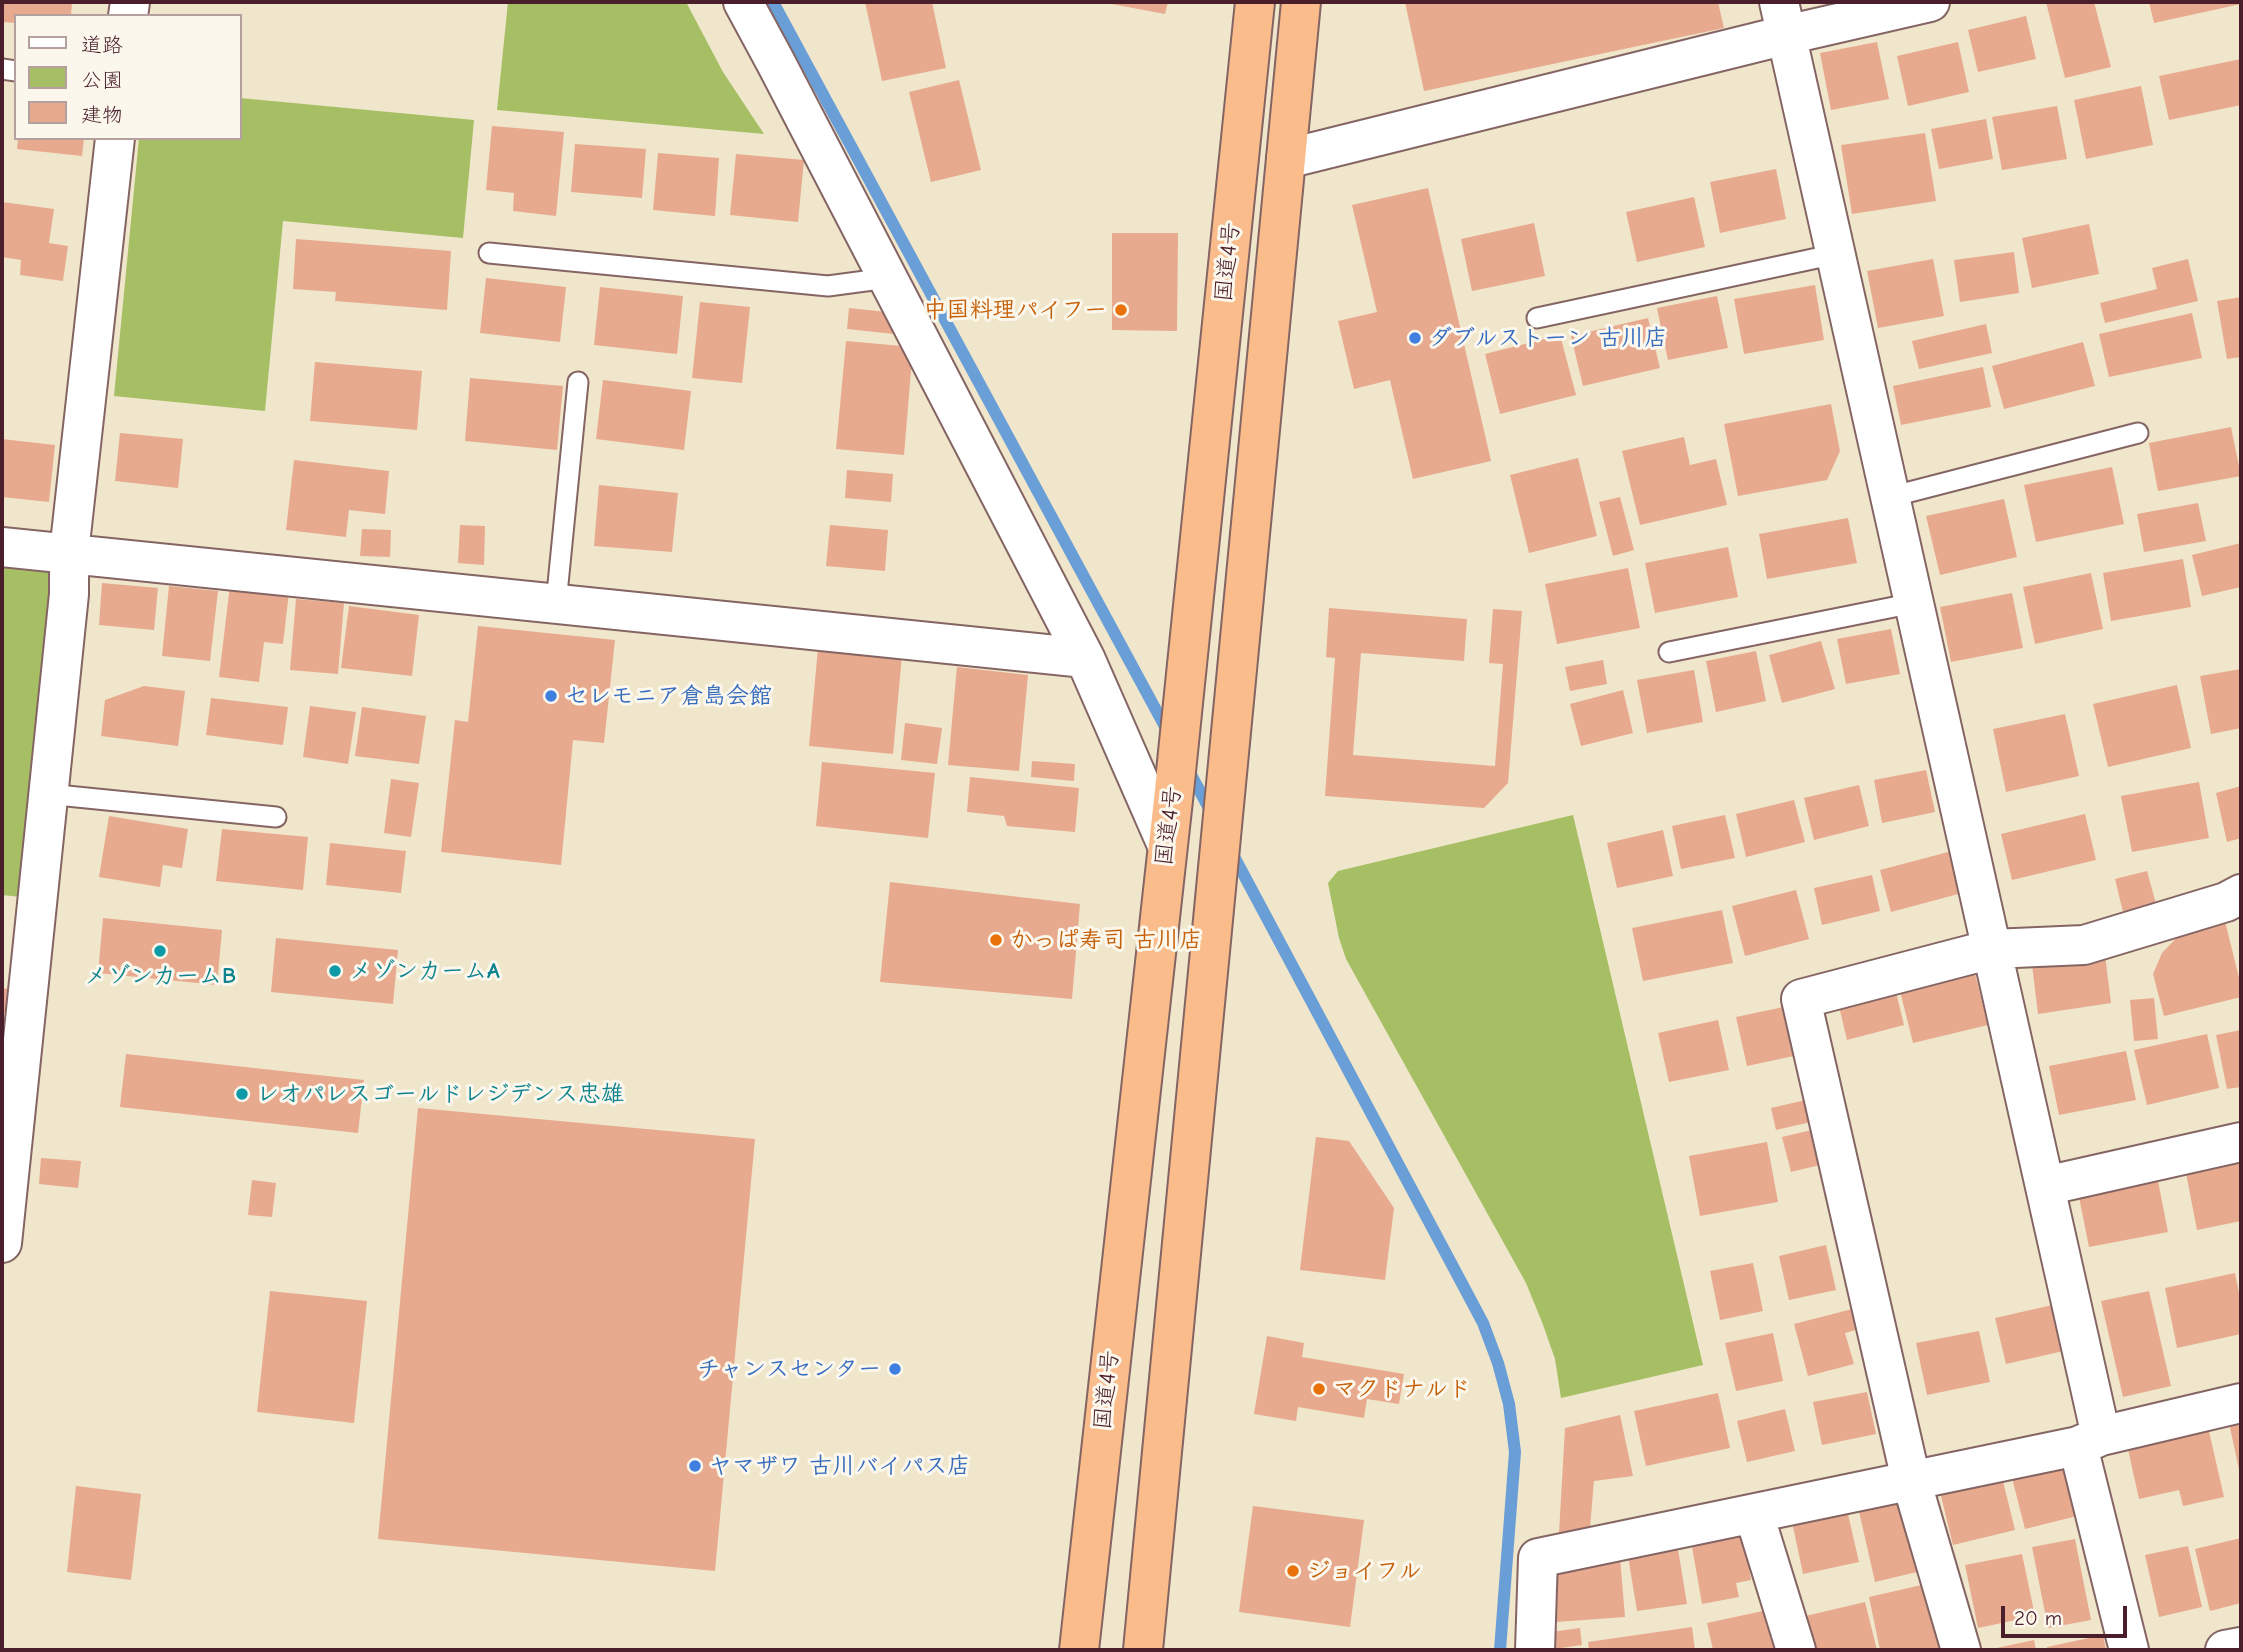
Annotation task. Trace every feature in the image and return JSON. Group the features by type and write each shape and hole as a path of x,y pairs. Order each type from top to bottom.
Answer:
{"highway":[{"name":"国道4号","path":"1079,1650 1174,791 1255,2"},
{"path":"1143,1650 1301,2"}],"street":[{"path":"743,2 1085,658 1167,845"},
{"path":"1286,159 1782,18 1930,2"},
{"path":"1782,18 2045,1186 2129,1650"},
{"path":"2,1243 12,1030 47,794 69,594 69,553 115,140"},
{"path":"2,547 1085,658"},
{"path":"1961,1650 1912,1480 1801,999 1992,949 2084,945 2226,902 2241,894"},
{"path":"2045,1186 2241,1142"},
{"path":"1535,1650 1538,1559 2090,1441 2241,1403"},
{"path":"1754,1514 1796,1650"},
{"path":"2225,1650 2241,1647"}],"lane":[{"path":"489,253 828,286 888,278"},
{"path":"1537,318 1836,254"},
{"path":"556,604 579,382"},
{"path":"1890,497 2138,433"},
{"path":"1668,652 1914,603"},
{"path":"47,794 276,817"}],"green space":[{"path":"508,2 686,2 723,72 764,134 497,110"},
{"path":"242,98 474,120 463,238 283,221 265,411 114,396 139,140 242,140"},
{"path":"2,563 52,567 21,897 2,895"},
{"path":"1573,815 1703,1365 1561,1398 1555,1359 1526,1283 1346,959 1328,883 1338,871"}],"building":[{"path":"2,2 72,2 71,14 14,14 14,23 2,22"},
{"path":"865,2 932,2 946,68 882,81"},
{"path":"1101,2 1168,2 1165,14"},
{"path":"1405,2 1718,2 1724,28 1424,91"},
{"path":"2046,2 2094,2 2111,67 2065,78"},
{"path":"2149,2 2241,2 2241,4 2154,23"},
{"path":"2026,16 2036,59 1978,72 1968,30"},
{"path":"1877,42 1889,99 1831,110 1820,53"},
{"path":"1958,42 1969,92 1908,106 1897,56"},
{"path":"2241,59 2241,105 2169,120 2159,76"},
{"path":"959,80 981,170 931,182 909,92"},
{"path":"2141,86 2153,145 2086,159 2074,100"},
{"path":"2057,106 2067,159 2002,170 1992,117"},
{"path":"1986,119 1993,159 1939,169 1931,129"},
{"path":"492,126 564,132 556,216 513,211 514,193 486,190"},
{"path":"1925,133 1936,201 1852,214 1841,145"},
{"path":"18,140 84,140 82,156 17,149"},
{"path":"575,144 646,149 642,198 571,192"},
{"path":"658,153 719,158 715,216 653,210"},
{"path":"736,154 804,160 798,222 730,215"},
{"path":"1776,169 1786,219 1720,233 1710,182"},
{"path":"1428,188 1491,461 1413,479 1390,380 1354,389 1338,321 1377,312 1352,205"},
{"path":"1694,197 1705,247 1637,262 1626,212"},
{"path":"2,202 54,209 49,243 68,246 63,281 20,275 21,260 2,257"},
{"path":"1534,223 1545,276 1472,291 1461,239"},
{"path":"2089,224 2099,274 2032,288 2022,238"},
{"path":"1112,233 1178,233 1177,331 1112,330"},
{"path":"296,239 451,251 447,310 335,301 336,292 293,289"},
{"path":"2014,252 2019,293 1960,302 1954,260"},
{"path":"1933,259 1944,316 1878,328 1867,271"},
{"path":"2188,259 2198,301 2105,323 2100,303 2157,289 2152,268"},
{"path":"486,278 566,287 560,342 480,333"},
{"path":"1815,285 1824,340 1744,354 1734,299"},
{"path":"600,287 683,296 677,354 594,345"},
{"path":"1717,296 1728,348 1668,360 1657,308"},
{"path":"2241,297 2241,357 2227,359 2217,301"},
{"path":"700,302 750,307 742,383 692,378"},
{"path":"849,308 896,313 894,334 847,329"},
{"path":"2192,313 2202,358 2109,377 2099,334"},
{"path":"1648,318 1660,368 1583,386 1571,336"},
{"path":"1986,324 1992,353 1919,369 1912,341"},
{"path":"1560,335 1576,395 1500,414 1485,354"},
{"path":"846,341 913,347 904,455 836,449"},
{"path":"2083,342 2095,386 2004,409 1992,366"},
{"path":"315,362 422,371 417,430 310,421"},
{"path":"1983,367 1991,407 1901,425 1893,386"},
{"path":"470,378 563,386 557,450 465,441"},
{"path":"603,380 691,391 684,450 596,439"},
{"path":"1831,404 1840,451 1827,480 1738,496 1724,424"},
{"path":"2231,427 2241,476 2158,491 2149,443"},
{"path":"120,433 183,439 178,488 115,481"},
{"path":"1684,437 1690,465 1716,459 1727,505 1640,525 1622,451"},
{"path":"2,439 55,445 49,502 2,497"},
{"path":"1578,458 1597,536 1529,553 1510,475"},
{"path":"294,460 389,471 385,514 349,510 346,537 286,530"},
{"path":"2112,467 2124,524 2036,542 2024,485"},
{"path":"847,470 893,474 891,502 845,498"},
{"path":"599,485 678,493 672,552 594,546"},
{"path":"1620,497 1634,550 1613,556 1599,502"},
{"path":"2004,499 2017,557 1940,575 1926,516"},
{"path":"2198,503 2206,541 2144,552 2137,514"},
{"path":"1848,518 1857,563 1767,579 1759,534"},
{"path":"460,525 485,526 484,565 458,563"},
{"path":"830,525 888,530 885,571 826,566"},
{"path":"362,529 391,530 390,557 360,556"},
{"path":"2241,543 2241,587 2202,596 2192,555"},
{"path":"1728,547 1738,597 1655,613 1645,563"},
{"path":"2183,559 2191,607 2111,621 2103,573"},
{"path":"1628,568 1640,628 1557,644 1545,584"},
{"path":"2091,573 2103,629 2035,644 2023,587"},
{"path":"102,583 158,588 154,630 99,625"},
{"path":"230,585 289,592 283,644 264,642 259,682 219,677"},
{"path":"169,586 218,591 210,661 162,656"},
{"path":"2012,593 2023,648 1951,662 1940,607"},
{"path":"296,599 344,603 338,674 290,670"},
{"path":"349,606 419,615 412,676 341,668"},
{"path":"1329,608 1467,619 1464,661 1361,653 1353,755 1495,766 1503,664 1489,663 1493,609 1522,611 1508,783 1484,808 1325,796 1335,658 1326,657"},
{"path":"478,626 615,640 604,743 573,740 561,865 441,852 455,720 468,722"},
{"path":"1891,629 1900,674 1846,684 1837,639"},
{"path":"1821,641 1835,689 1782,703 1769,655"},
{"path":"818,648 902,655 893,754 809,746"},
{"path":"1756,651 1766,701 1716,712 1706,661"},
{"path":"1603,660 1607,684 1570,691 1565,667"},
{"path":"957,667 1028,675 1019,771 948,765"},
{"path":"2241,669 2241,728 2211,734 2200,676"},
{"path":"1694,670 1703,722 1647,733 1637,680"},
{"path":"2177,685 2191,748 2108,767 2093,704"},
{"path":"144,686 185,691 178,746 101,736 105,700"},
{"path":"1623,690 1633,733 1581,746 1570,704"},
{"path":"211,698 288,707 283,745 206,735"},
{"path":"310,706 356,712 348,764 303,757"},
{"path":"362,707 426,716 419,764 355,756"},
{"path":"2065,714 2079,776 2006,792 1993,729"},
{"path":"905,723 942,728 937,764 901,760"},
{"path":"1032,761 1075,764 1074,781 1031,777"},
{"path":"822,762 935,773 928,838 816,826"},
{"path":"1926,770 1935,812 1882,823 1874,780"},
{"path":"970,777 1079,788 1075,832 1007,826 1004,816 967,812"},
{"path":"391,779 419,783 411,837 384,833"},
{"path":"2199,782 2209,838 2132,852 2121,796"},
{"path":"1859,785 1869,826 1814,840 1804,798"},
{"path":"2241,786 2241,838 2227,842 2216,793"},
{"path":"1794,800 1805,842 1746,857 1736,814"},
{"path":"2085,814 2096,860 2012,880 2001,834"},
{"path":"1725,815 1735,858 1681,869 1672,826"},
{"path":"109,816 188,829 182,868 163,865 160,887 99,877"},
{"path":"222,829 308,837 303,890 216,881"},
{"path":"1663,830 1673,876 1617,888 1607,843"},
{"path":"330,843 406,851 401,893 326,885"},
{"path":"1952,851 1962,893 1891,912 1880,870"},
{"path":"2147,871 2156,904 2123,912 2115,879"},
{"path":"1872,875 1880,911 1822,925 1814,888"},
{"path":"890,882 1080,904 1072,999 880,982"},
{"path":"1796,890 1809,939 1745,956 1732,906"},
{"path":"1722,910 1733,963 1643,981 1632,928"},
{"name":"メゾンカームB","path":"103,918 222,930 217,985 98,973"},
{"path":"2225,921 2241,986 2241,997 2164,1016 2153,974 2162,953 2183,931"},
{"name":"メゾンカームA","path":"276,938 398,950 393,1004 271,992"},
{"path":"2105,955 2111,1003 2038,1014 2032,965"},
{"path":"1974,970 1988,1025 1913,1043 1899,987"},
{"path":"2,988 9,989 8,1013 2,1013"},
{"path":"1895,988 1904,1025 1847,1040 1838,1002"},
{"path":"2154,998 2158,1039 2134,1041 2130,1000"},
{"path":"1793,1005 1803,1054 1747,1066 1736,1017"},
{"path":"1718,1020 1729,1070 1669,1082 1658,1033"},
{"path":"2241,1030 2241,1087 2227,1089 2216,1035"},
{"path":"2207,1034 2219,1088 2147,1105 2134,1050"},
{"path":"2126,1051 2136,1100 2059,1115 2049,1066"},
{"name":"レオパレスゴールドレジデンス忠雄","path":"126,1054 364,1080 358,1133 120,1107"},
{"path":"1810,1099 1815,1121 1776,1130 1771,1108"},
{"path":"418,1108 755,1139 715,1571 378,1539"},
{"path":"1824,1127 1832,1162 1791,1172 1782,1137"},
{"path":"1316,1137 1349,1141 1394,1208 1385,1280 1300,1270"},
{"path":"1767,1142 1778,1202 1700,1216 1689,1156"},
{"path":"2241,1156 2241,1221 2197,1230 2185,1168"},
{"path":"41,1158 81,1161 78,1188 39,1184"},
{"path":"2157,1176 2168,1232 2089,1247 2078,1192"},
{"path":"252,1180 276,1183 272,1217 248,1215"},
{"path":"1826,1245 1836,1290 1789,1300 1779,1256"},
{"path":"1753,1263 1763,1311 1720,1320 1710,1271"},
{"path":"2235,1273 2241,1303 2241,1334 2177,1348 2165,1288"},
{"path":"270,1291 367,1301 354,1423 257,1412"},
{"path":"2149,1291 2171,1386 2123,1397 2101,1301"},
{"path":"2057,1304 2068,1350 2006,1364 1995,1318"},
{"path":"1860,1307 1866,1327 1845,1333 1854,1364 1808,1376 1794,1324"},
{"path":"1979,1331 1990,1382 1927,1395 1916,1343"},
{"path":"1773,1333 1783,1381 1736,1391 1725,1343"},
{"path":"1267,1336 1304,1343 1302,1357 1404,1374 1399,1404 1367,1399 1364,1418 1298,1407 1296,1421 1254,1414"},
{"path":"1867,1392 1876,1434 1822,1445 1813,1402"},
{"path":"1718,1393 1730,1448 1646,1466 1634,1411"},
{"path":"1785,1409 1795,1451 1747,1462 1737,1421"},
{"path":"1620,1415 1633,1476 1594,1481 1590,1528 1559,1533 1565,1428"},
{"path":"2241,1421 2241,1474 2240,1474 2229,1423"},
{"path":"2208,1427 2224,1497 2183,1506 2179,1490 2139,1499 2127,1445"},
{"path":"2063,1464 2077,1516 2025,1529 2012,1478"},
{"path":"2001,1473 2015,1530 1953,1545 1939,1488"},
{"path":"76,1486 141,1494 131,1580 67,1572"},
{"path":"1907,1496 1925,1570 1875,1582 1858,1507"},
{"path":"1253,1506 1364,1520 1350,1627 1239,1612"},
{"path":"1847,1510 1859,1562 1803,1574 1792,1522"},
{"path":"1743,1531 1751,1580 1736,1583 1739,1597 1702,1604 1691,1541"},
{"path":"2241,1538 2241,1603 2210,1611 2195,1549"},
{"path":"2075,1539 2091,1620 2048,1628 2032,1547"},
{"path":"1677,1543 1687,1604 1637,1611 1627,1550"},
{"path":"2188,1546 2202,1607 2159,1617 2145,1555"},
{"path":"2022,1554 2035,1616 1978,1628 1965,1565"},
{"path":"1620,1557 1625,1617 1556,1622 1551,1562"},
{"path":"1926,1584 1941,1650 1880,1650 1869,1597"},
{"path":"1865,1602 1877,1650 1804,1650 1797,1618"},
{"path":"1772,1609 1781,1650 1713,1650 1707,1623"},
{"path":"1692,1627 1695,1650 1589,1650 1588,1642"},
{"path":"1580,1628 1582,1645 1554,1649 1551,1632"},
{"path":"2103,1635 2106,1650 2047,1650 2047,1647"},
{"path":"2034,1640 2036,1650 1992,1650 1992,1649"}],"waterway":[{"path":"773,2 1169,734"},
{"path":"1188,769 1212,814"},
{"path":"1230,849 1483,1323 1498,1363 1509,1404 1515,1452 1500,1650"}],"place":[{"name":"中国料理パイフー","path":"1121,310"},
{"name":"ダブルストーン 古川店","path":"1415,338"},
{"name":"セレモニア倉島会館","path":"551,696"},
{"name":"かっぱ寿司 古川店","path":"996,940"},
{"name":"メゾンカームB","path":"160,951"},
{"name":"メゾンカームA","path":"335,971"},
{"name":"レオパレスゴールドレジデンス忠雄","path":"242,1094"},
{"name":"チャンスセンター","path":"895,1369"},
{"name":"マクドナルド","path":"1319,1389"},
{"name":"ヤマザワ 古川バイパス店","path":"695,1466"},
{"name":"ジョイフル","path":"1293,1571"}]}
